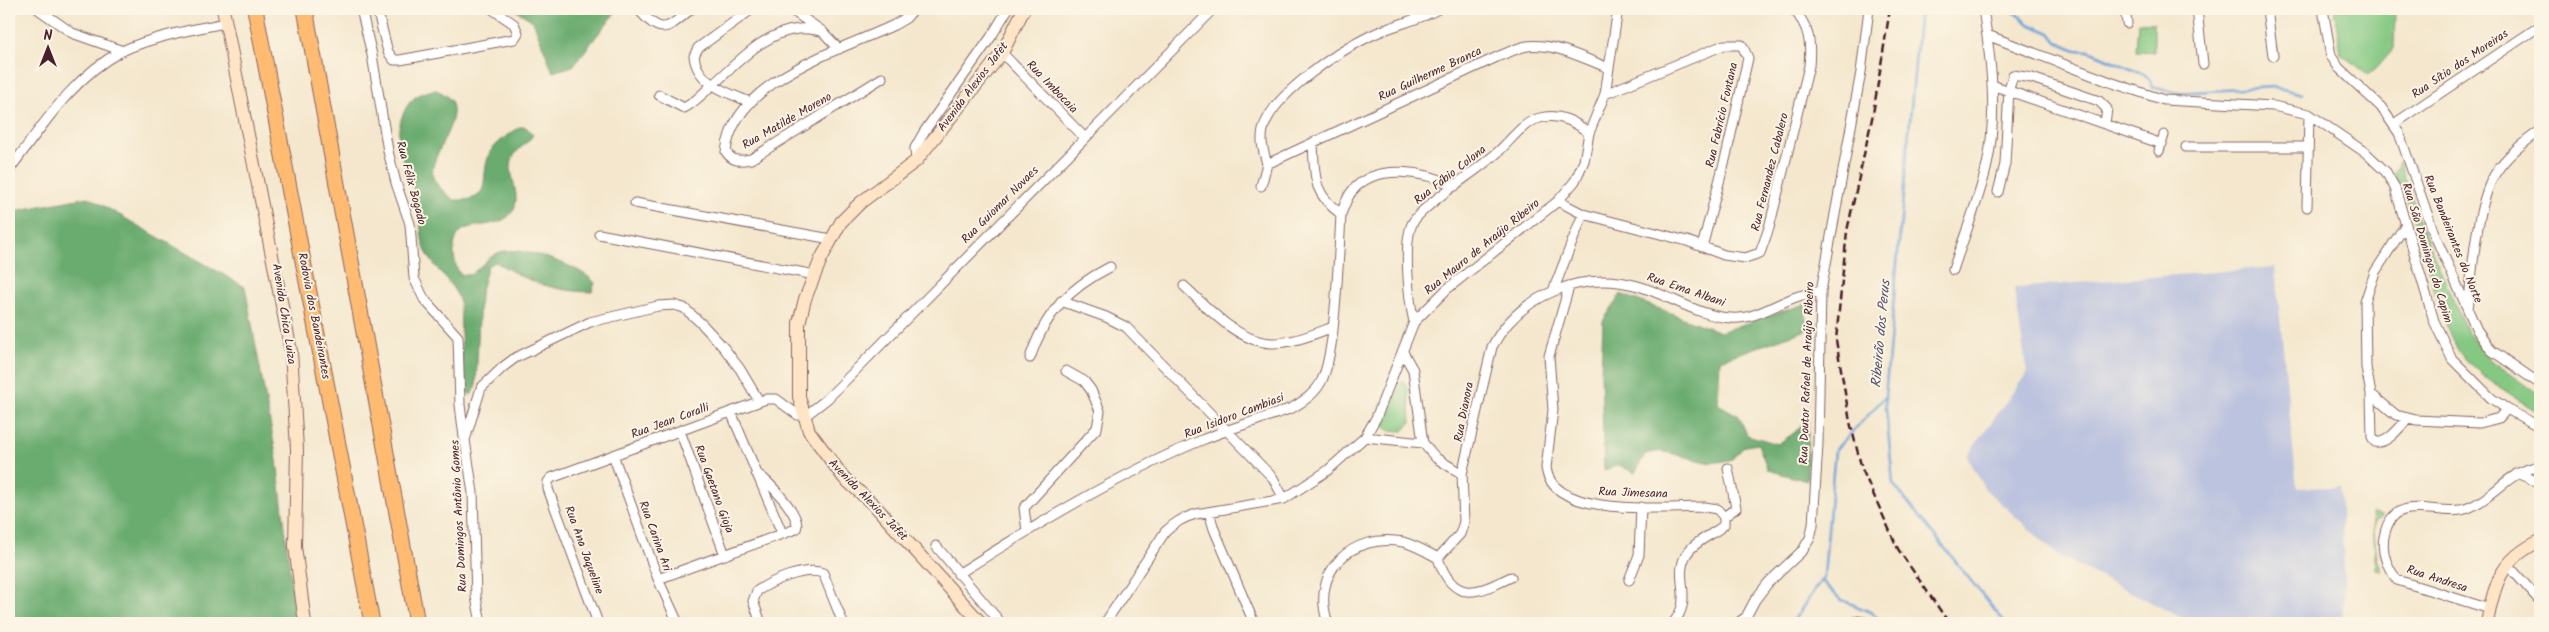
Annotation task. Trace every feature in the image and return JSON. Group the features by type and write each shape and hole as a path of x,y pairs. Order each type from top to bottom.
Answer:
{"highway":[{"name":"Rodovia dos Bandeirantes","path":"255,9 372,623"},
{"path":"305,9 417,623"}],"main road":[{"name":"Avenida Chica Luiza","path":"223,9 259,180 291,351 297,449 294,546 305,623"},
{"name":"Avenida Alexios Jafet","path":"982,623 890,522 834,467 810,431 803,415 799,397 799,322 815,275 841,222 860,203 916,162 1002,53 1024,9"},
{"path":"2487,623 2498,579 2507,564 2515,556 2540,542"}],"street":[{"path":"38,9 72,33 123,51"},
{"name":"Rua Félix Bogado","path":"361,9 372,55 392,167 410,224 414,278 424,299 458,337 460,405 465,440"},
{"path":"376,9 388,52 394,60 514,39 518,33 514,24 492,9"},
{"path":"640,10 656,25 663,28 669,27 691,9"},
{"path":"750,102 712,86 695,62 698,48 752,9"},
{"path":"790,9 822,31 839,49"},
{"name":"Rua Matilde Moreno","path":"882,78 751,159 740,161 731,159 726,152 727,137 736,119 750,102 769,86 852,42 894,25 906,18 914,9"},
{"name":"Avenida Alexios Jafet","path":"916,162 915,148 924,132 992,37 1008,9"},
{"name":"Rua Guiomar Novaes","path":"803,415 827,399 1213,9"},
{"path":"1261,186 1268,164 1262,148 1263,128 1277,105 1317,68 1349,47 1372,35 1438,9"},
{"name":"Rua Fernandez Cabalero","path":"1558,201 1583,214 1702,247 1724,255 1745,258 1760,254 1764,246 1809,66 1810,43 1808,30 1793,9"},
{"name":"Rua Doutor Rafael de Araújo Ribeiro","path":"1738,623 1748,620 1760,592 1803,550 1810,538 1813,525 1821,290 1861,72 1869,9"},
{"path":"1953,270 1987,166 1991,142 1992,85 1983,9"},
{"path":"2125,9 2127,23"},
{"path":"2197,9 2203,64"},
{"path":"2267,9 2273,56"},
{"name":"Rua Bandeirantes do Norte","path":"2323,9 2329,48 2339,68 2372,98 2394,124 2435,236 2477,330 2491,350 2540,384"},
{"name":"Rua Mauro de Araújo Ribeiro","path":"1105,623 1165,532 1184,517 1284,499 1310,483 1365,437 1376,418 1414,322 1447,288 1558,201 1576,181 1584,161 1589,133 1605,94 1620,10"},
{"path":"9,170 39,127 62,100 110,59 123,51 226,23"},
{"name":"Rua Sítio dos Moreiras","path":"2394,124 2540,26"},
{"path":"659,95 684,108 712,86 744,56 782,33 800,29 822,31"},
{"name":"Rua São Domingos do Capim","path":"1987,35 2117,85 2164,100 2273,106 2309,114 2366,153 2386,172 2395,188 2434,321 2443,343 2463,372 2507,410 2540,427"},
{"name":"Rua Fabrício Fontana","path":"1605,94 1724,44 1742,46 1746,51 1748,58 1738,106 1702,247"},
{"name":"Rua Guilherme Branca","path":"1268,164 1497,57 1525,46 1562,49 1609,68"},
{"name":"Rua Imbocaia","path":"1002,53 1085,138"},
{"path":"1998,192 2005,164 2010,124 2009,89 2011,79 2016,74 2099,101 2107,109 2105,123"},
{"path":"1992,85 2009,89 2162,143"},
{"path":"2307,207 2309,114"},
{"name":"Rua Fábio Colona","path":"1414,322 1410,306 1409,231 1412,222 1454,186 1487,162 1520,130 1539,118 1564,118 1589,133"},
{"path":"2468,311 2480,226 2490,184 2503,163 2518,148 2540,131"},
{"path":"1313,144 1316,177 1320,195 1328,205 1341,214 1352,190 1373,176 1392,172 1417,174 1441,180 1454,186"},
{"path":"2186,147 2308,147"},
{"path":"635,203 831,239"},
{"name":"Rua Isidoro Cambiasi","path":"958,574 1027,532 1138,471 1201,440 1292,408 1305,401 1322,380 1330,350 1338,285 1341,214"},
{"path":"1553,290 1583,214"},
{"path":"2406,224 2375,272 2365,302 2366,358 2371,394 2372,437 2375,442 2381,442 2389,437 2408,418"},
{"path":"599,234 815,275"},
{"path":"1030,358 1048,317 1061,301 1089,278 1110,267"},
{"name":"Rua Ema Albani","path":"1553,290 1615,280 1640,287 1706,312 1734,318 1764,310 1798,296 1821,290"},
{"path":"1184,286 1238,331 1255,340 1280,342 1333,327"},
{"name":"Rua Jimesana","path":"1569,287 1549,356 1553,410 1547,475 1559,489 1580,502 1600,506 1717,508 1724,517"},
{"name":"Rua Dianora","path":"1438,558 1460,534 1464,522 1462,474 1492,347 1501,329 1513,317 1553,290"},
{"path":"1061,301 1106,317 1126,327 1273,478 1284,499"},
{"name":"Rua Domingos Antônio Gomes","path":"481,623 476,598 473,493 465,440 476,396 492,377 515,358 578,327 602,318 658,306 679,306 702,324 740,369 759,401"},
{"path":"1403,352 1413,370 1423,443 1436,458 1462,474"},
{"path":"1027,532 1024,508 1091,436 1100,420 1097,401 1091,390 1084,381 1066,371"},
{"path":"2371,394 2390,411 2408,418 2480,423 2499,418 2507,410"},
{"name":"Rua Jean Coralli","path":"547,485 554,476 759,401 776,399 792,413 803,415"},
{"path":"731,412 782,534"},
{"name":"Rua Gaetano Gioja","path":"680,431 725,555"},
{"path":"1365,437 1423,443"},
{"name":"Rua Carina Ari","path":"613,455 658,579 678,623"},
{"name":"Rua Andresa","path":"2490,609 2397,580 2384,556 2384,538 2389,522 2405,510 2419,506 2449,510 2466,508 2485,499 2517,473 2540,466"},
{"path":"1673,623 1683,610 1682,567 1685,557 1691,548 1724,525 1724,517 1736,508 1728,468"},
{"path":"658,579 796,529 796,519 769,482 756,473"},
{"path":"2517,473 2540,483"},
{"name":"Rua Ana Jaqueline","path":"547,485 598,623"},
{"path":"1629,580 1639,555 1641,506"},
{"path":"1209,512 1214,529 1254,623"},
{"path":"1328,623 1323,595 1325,582 1333,565 1344,554 1359,546 1387,541 1402,542 1420,548 1438,558 1449,582 1459,590 1470,592 1483,590 1511,577"},
{"path":"936,546 1001,623"},
{"path":"2507,564 2540,601"},
{"path":"761,623 753,601 757,591 791,577 816,570 822,573 843,623"},
{"path":"1850,623 1858,621 1870,623"}],"shaded area":[{"path":"2275,267 2297,488 2340,487 2345,598 2341,623 2192,623 2059,556 1985,489 1967,456 2027,373 2014,288"}],"green space":[{"path":"514,9 618,9 573,66 553,72 533,21"},
{"path":"2334,9 2374,9 2395,12 2394,49 2369,75 2341,54"},
{"path":"2138,22 2154,23 2154,52 2136,51"},
{"path":"436,90 448,97 453,107 448,130 433,167 433,177 439,187 454,200 467,200 481,193 490,153 499,142 520,127 526,127 533,135 515,154 511,163 516,200 511,213 506,218 493,224 465,229 456,238 454,257 460,274 470,275 496,254 510,251 536,255 565,264 578,270 595,283 592,292 553,288 520,275 496,262 488,265 480,294 476,387 471,395 463,390 460,302 457,294 426,252 421,234 417,199 399,146 400,123 407,107 417,96"},
{"path":"2399,161 2404,176 2411,188 2417,216 2467,332 2491,360 2540,395 2540,413 2484,376 2473,367 2456,347 2440,308 2409,205 2394,174"},
{"path":"88,197 245,287 277,460 296,623 9,623 9,212"},
{"path":"1621,294 1720,332 1805,304 1807,330 1720,360 1718,404 1739,416 1747,435 1778,444 1794,433 1808,418 1807,481 1768,470 1758,444 1745,446 1731,460 1711,463 1661,451 1645,454 1635,473 1619,465 1604,470 1601,373 1603,321"},
{"path":"1403,380 1408,388 1411,422 1403,431 1388,430 1384,426"},
{"path":"2372,513 2382,515 2373,522 2377,558 2382,571 2376,569"}],"waterway":[{"name":"Ribeirão dos Perus","path":"1920,9 1885,397 1893,484 2005,623"},
{"path":"2010,9 2029,24 2050,33 2057,42 2076,50 2089,51 2145,75 2150,80 2152,87 2177,93 2274,87 2303,94"},
{"path":"1792,623 1824,576 1835,450 1885,397"},
{"path":"1821,580 1840,599 1870,612 1884,623"}],"railway":[{"path":"1890,9 1873,114 1847,231 1836,340 1850,422 1862,469 1898,549 1949,623"}]}
